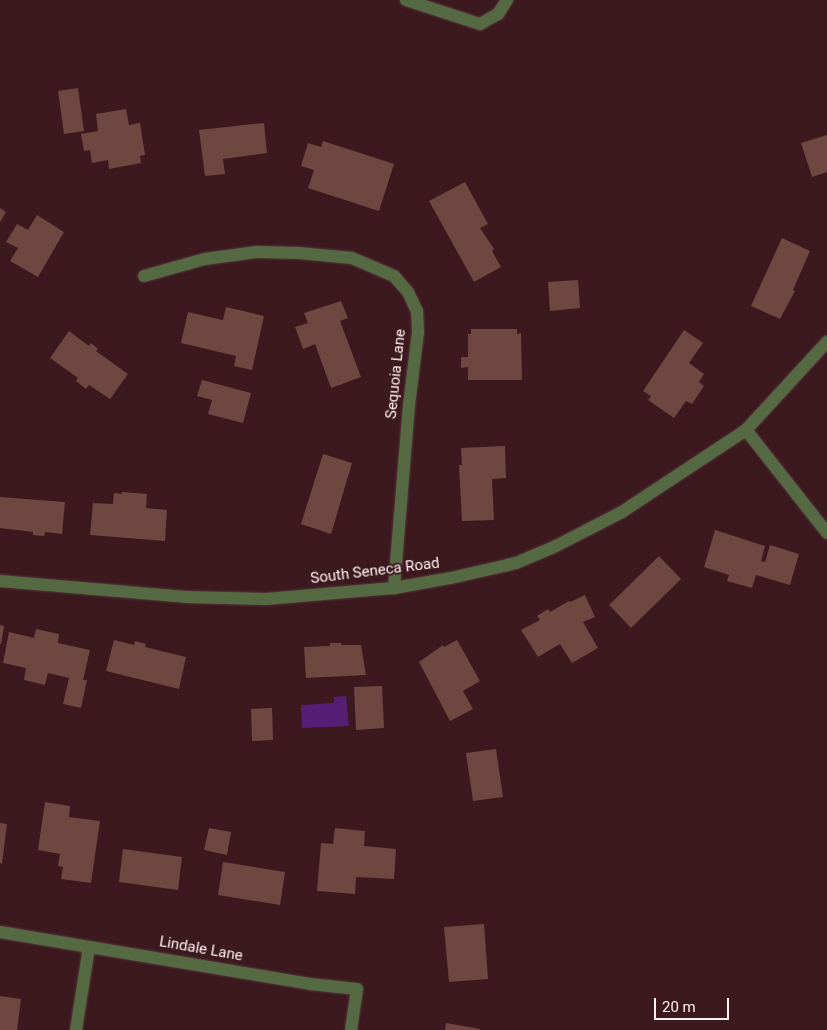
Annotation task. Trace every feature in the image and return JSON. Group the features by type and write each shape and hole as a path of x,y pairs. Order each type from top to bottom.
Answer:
{"street":[{"path":"406,0 480,24 498,14 507,0"},
{"name":"Sequoia Lane","path":"144,276 206,259 257,252 299,253 352,258 394,276 408,292 416,311 418,332 394,588"},
{"name":"South Seneca Road","path":"0,581 185,597 266,599 394,588 451,578 516,562 556,546 622,512 746,430 827,342"},
{"path":"746,430 827,533"},
{"name":"Lindale Lane","path":"0,932 310,984 357,989 350,1030"},
{"path":"76,1030 89,947"}],"shaded area":[{"path":"346,696 349,726 302,728 301,705 334,703 334,697"}],"building":[{"path":"78,88 84,131 64,134 58,91"},
{"path":"126,109 129,125 140,123 145,155 140,156 141,163 109,169 108,160 92,163 90,150 84,151 81,134 98,131 96,114"},
{"path":"264,123 267,153 223,159 225,174 205,176 199,130"},
{"path":"827,135 827,172 812,177 801,143"},
{"path":"323,141 394,164 379,211 308,188 314,170 301,166 308,143 321,147"},
{"path":"465,182 488,224 480,228 494,249 492,251 501,267 474,282 429,201"},
{"path":"0,208 6,212 0,222"},
{"path":"37,215 64,232 38,277 10,261 18,248 6,242 17,224 28,230"},
{"path":"782,238 810,251 793,290 795,291 780,319 751,306"},
{"path":"578,280 580,308 550,311 548,282"},
{"path":"341,301 348,318 340,321 361,377 331,388 315,344 303,349 295,327 308,323 304,313"},
{"path":"226,307 264,316 252,370 234,366 236,356 181,343 188,312 223,320"},
{"path":"471,329 517,329 517,334 521,333 522,380 468,380 468,367 461,368 461,357 468,357 468,334 471,334"},
{"path":"684,330 703,343 689,363 704,374 699,382 704,386 692,404 686,401 674,418 648,400 651,396 643,391"},
{"path":"69,331 89,346 91,343 98,349 96,351 128,374 110,399 89,385 86,389 76,381 78,378 50,358"},
{"path":"202,380 251,393 243,423 208,414 212,400 197,396"},
{"path":"505,446 506,478 492,479 494,520 462,521 459,465 462,465 461,448"},
{"path":"323,454 352,463 331,534 301,524"},
{"path":"122,492 147,494 146,508 167,510 165,541 90,535 93,503 113,504 114,493 122,494"},
{"path":"0,497 65,502 62,534 45,532 44,536 33,535 33,532 0,528"},
{"path":"715,530 765,546 761,561 765,562 770,545 799,554 790,585 756,575 752,588 727,581 729,575 704,567"},
{"path":"659,556 681,579 631,628 609,605"},
{"path":"585,595 595,617 583,622 598,648 572,663 560,644 538,657 521,630 540,620 537,616 548,609 550,612 569,601"},
{"path":"0,625 4,626 1,644 0,644"},
{"path":"36,629 59,634 58,643 90,650 83,680 87,680 81,708 63,704 69,678 48,673 45,685 24,680 26,668 3,663 9,632 34,638"},
{"path":"114,640 134,645 135,641 146,644 145,647 186,657 179,689 106,671"},
{"path":"457,640 480,681 463,691 473,709 450,721 419,662 443,645 444,647"},
{"path":"330,643 361,645 366,675 306,678 304,647 330,646"},
{"path":"382,686 384,728 356,730 354,687"},
{"path":"272,708 273,740 252,741 251,709"},
{"path":"496,749 503,797 473,801 466,753"},
{"path":"45,802 70,806 69,817 100,821 91,883 61,879 63,867 58,866 60,854 38,850"},
{"path":"0,823 7,824 2,864 0,863"},
{"path":"209,828 231,832 227,855 204,850"},
{"path":"335,828 365,831 364,846 396,849 394,879 356,877 355,894 317,891 321,843 333,844"},
{"path":"123,849 182,857 178,890 119,882"},
{"path":"223,862 285,872 280,905 218,895"},
{"path":"484,924 488,979 449,982 444,927"},
{"path":"0,996 21,999 17,1030 0,1030"},
{"path":"446,1023 480,1029 480,1030 445,1030"}]}
